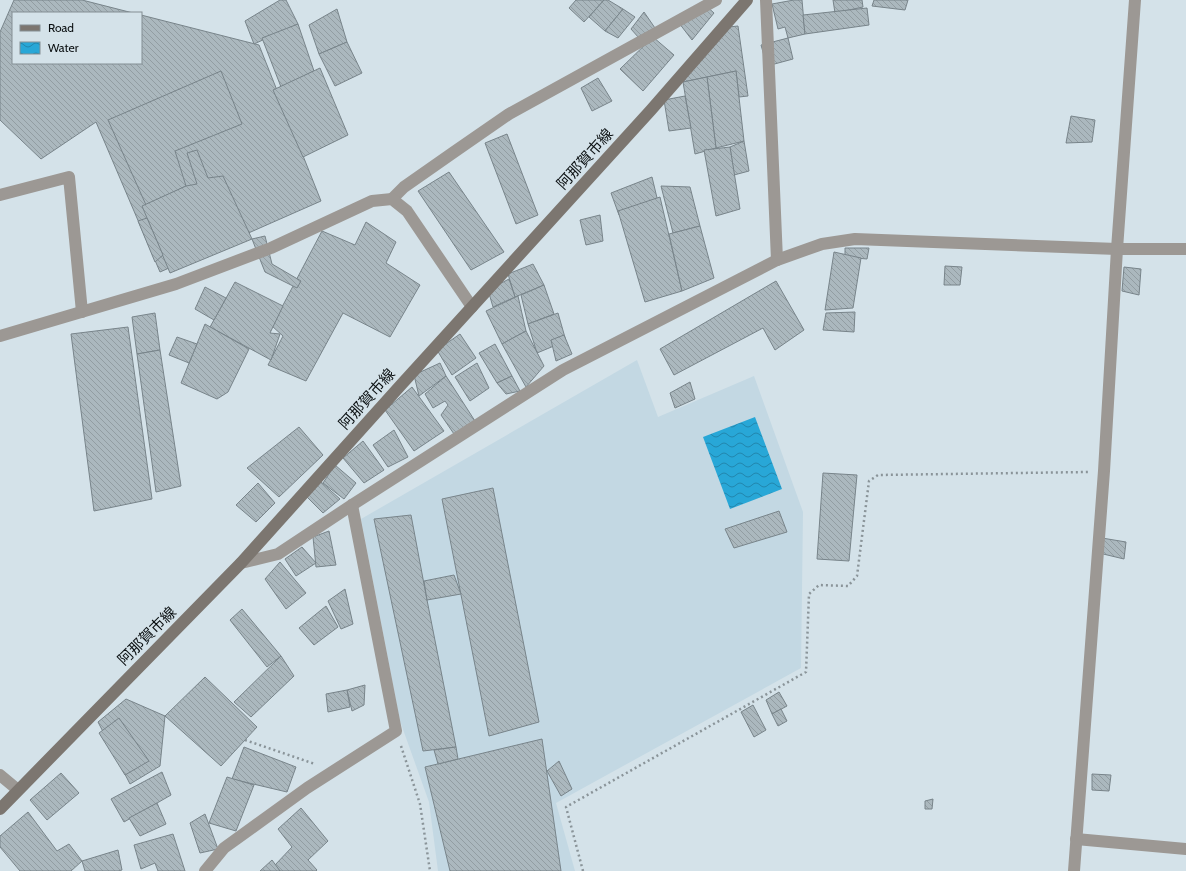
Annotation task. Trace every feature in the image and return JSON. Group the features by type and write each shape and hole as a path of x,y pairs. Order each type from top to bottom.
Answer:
{"main road":[{"name":"阿那賀市線","path":"0,809 241,563 650,110 747,0"}],"street":[{"path":"0,336 176,284 271,248 372,201 392,199 404,187 509,114 716,0"},
{"path":"766,0 776,260"},
{"path":"1074,871 1104,472 1117,249 1135,0"},
{"path":"0,195 69,177 82,312"},
{"path":"392,199 407,211 472,307"},
{"path":"241,563 278,554 352,504 563,370 776,260 822,244 854,239 1117,249 1186,249"},
{"path":"206,871 224,848 307,788 396,731 352,504"},
{"path":"0,775 18,790"},
{"path":"1076,839 1186,849"}],"path":[{"path":"583,871 566,807 806,672 809,594 820,585 848,586 857,576 869,481 878,475 1104,472"},
{"path":"396,731 420,804 430,871"},
{"path":"245,740 334,771"}],"shaded area":[{"path":"637,360 658,417 754,376 803,512 801,668 556,803 575,871 438,871 429,802 400,721 361,519"}],"water":[{"path":"755,417 782,489 730,509 703,437"}],"building":[{"path":"14,0 82,0 129,12 12,12 12,64 142,64 142,15 259,45 321,201 160,272 96,122 41,159 0,120 0,32"},
{"path":"280,0 286,0 298,24 254,44 245,21"},
{"path":"576,0 604,0 584,22 569,8"},
{"path":"604,0 608,0 623,9 605,31 589,17"},
{"path":"802,0 805,34 788,38 785,27 778,29 772,4"},
{"path":"833,0 862,0 863,7 835,13"},
{"path":"874,0 908,0 905,10 872,6"},
{"path":"705,5 714,13 692,40 679,23"},
{"path":"867,8 869,25 805,34 803,15"},
{"path":"337,9 347,42 319,54 309,25"},
{"path":"623,9 635,17 618,38 605,31"},
{"path":"644,12 655,28 639,38 631,29"},
{"path":"298,24 314,71 281,87 262,38"},
{"path":"738,26 748,96 739,97 736,71 683,82 720,28"},
{"path":"653,37 674,55 643,91 620,69"},
{"path":"788,38 793,59 767,66 761,45"},
{"path":"347,42 362,73 335,86 319,54"},
{"path":"320,68 348,135 303,157 273,90"},
{"path":"221,71 242,124 175,151 186,186 146,205 108,120"},
{"path":"736,71 744,141 716,148 707,77"},
{"path":"707,77 716,148 695,154 683,82"},
{"path":"598,78 612,101 592,111 581,88"},
{"path":"685,96 691,128 669,131 664,100"},
{"path":"1071,116 1095,120 1092,142 1066,143"},
{"path":"507,134 538,215 516,224 485,143"},
{"path":"744,141 749,171 734,175 730,147"},
{"path":"730,147 740,209 716,216 704,150"},
{"path":"197,150 208,178 223,176 252,239 170,273 142,206 186,186 197,184 187,153"},
{"path":"449,172 504,252 471,270 418,191"},
{"path":"652,177 658,202 619,215 611,193"},
{"path":"661,186 690,187 700,226 673,233"},
{"path":"660,197 682,291 645,302 618,211"},
{"path":"600,215 603,241 586,245 580,220"},
{"path":"147,218 163,255 155,262 138,221"},
{"path":"366,222 396,242 386,263 420,285 390,337 343,313 306,381 268,365 283,336 272,326 322,231 355,245"},
{"path":"700,226 714,278 682,291 669,234"},
{"path":"265,236 272,264 301,281 297,288 265,272 252,239"},
{"path":"845,248 869,248 867,259 845,257"},
{"path":"834,252 861,258 853,308 825,310"},
{"path":"533,264 544,285 515,297 508,274"},
{"path":"945,266 962,267 960,285 944,285"},
{"path":"1124,267 1141,269 1139,295 1122,291"},
{"path":"509,279 515,297 493,307 488,290"},
{"path":"776,281 804,330 775,350 763,328 674,375 660,349"},
{"path":"235,282 283,306 270,333 280,334 271,360 210,327"},
{"path":"544,285 554,314 528,324 521,295"},
{"path":"205,287 226,298 214,320 195,309"},
{"path":"518,296 526,331 502,344 486,311"},
{"path":"855,312 854,332 823,330 826,313"},
{"path":"155,313 160,350 137,354 132,317"},
{"path":"558,313 566,341 537,353 528,324"},
{"path":"205,324 249,349 228,392 217,399 181,383"},
{"path":"128,327 152,499 94,511 71,334"},
{"path":"526,331 544,366 526,387 502,344"},
{"path":"460,334 476,358 452,375 437,350"},
{"path":"564,335 572,354 556,361 551,340"},
{"path":"177,337 197,344 189,363 169,355"},
{"path":"495,344 512,376 497,383 479,353"},
{"path":"160,350 181,486 156,492 137,354"},
{"path":"440,363 446,376 419,396 414,375"},
{"path":"477,363 489,388 470,401 455,377"},
{"path":"446,376 475,421 454,434 441,415 448,405 445,401 433,408 425,394"},
{"path":"512,376 520,391 506,394 497,383"},
{"path":"690,382 695,399 675,408 670,393"},
{"path":"412,387 444,431 414,451 385,410"},
{"path":"299,427 323,455 279,497 247,468"},
{"path":"394,430 408,457 388,467 373,445"},
{"path":"363,441 384,470 364,483 343,458"},
{"path":"335,465 356,483 344,499 323,483"},
{"path":"823,473 857,475 849,561 817,559"},
{"path":"320,481 340,499 323,513 307,497"},
{"path":"258,483 275,503 256,522 236,505"},
{"path":"493,488 539,722 489,736 442,499"},
{"path":"779,511 787,532 734,548 725,529"},
{"path":"411,515 456,747 423,751 374,519"},
{"path":"329,531 336,565 316,567 313,537"},
{"path":"1102,538 1126,542 1124,559 1099,553"},
{"path":"302,547 316,563 296,576 285,559"},
{"path":"280,562 306,593 286,609 265,579"},
{"path":"454,575 461,594 427,600 424,581"},
{"path":"345,589 353,624 341,629 328,601"},
{"path":"326,606 338,627 314,645 299,628"},
{"path":"242,609 281,656 267,667 230,620"},
{"path":"281,656 294,676 251,717 234,702"},
{"path":"205,677 257,727 221,766 165,716"},
{"path":"365,685 364,705 352,711 347,690"},
{"path":"347,690 350,707 328,712 326,694"},
{"path":"779,692 787,706 772,714 766,700"},
{"path":"126,699 165,716 160,766 130,784 98,722"},
{"path":"753,705 766,730 754,737 741,712"},
{"path":"781,709 787,721 778,726 772,714"},
{"path":"119,718 149,761 125,775 99,733"},
{"path":"542,739 561,871 450,871 425,767"},
{"path":"244,747 296,767 287,792 232,779"},
{"path":"456,747 458,759 438,764 434,750"},
{"path":"559,761 572,789 561,796 547,771"},
{"path":"162,772 171,795 124,822 111,799"},
{"path":"61,773 79,793 47,820 30,800"},
{"path":"1092,774 1111,775 1109,791 1092,790"},
{"path":"227,777 254,785 236,831 209,823"},
{"path":"933,799 932,809 925,809 925,801"},
{"path":"157,803 166,824 140,836 129,818"},
{"path":"301,808 328,841 308,860 317,870 316,871 280,871 275,865 292,847 278,829"},
{"path":"28,812 57,851 69,844 82,861 71,871 20,871 0,847 0,836"},
{"path":"205,814 218,849 200,853 190,823"},
{"path":"173,834 185,871 158,871 155,863 141,869 134,845"},
{"path":"118,850 122,870 85,871 82,861"},
{"path":"272,860 280,871 260,871"}]}
